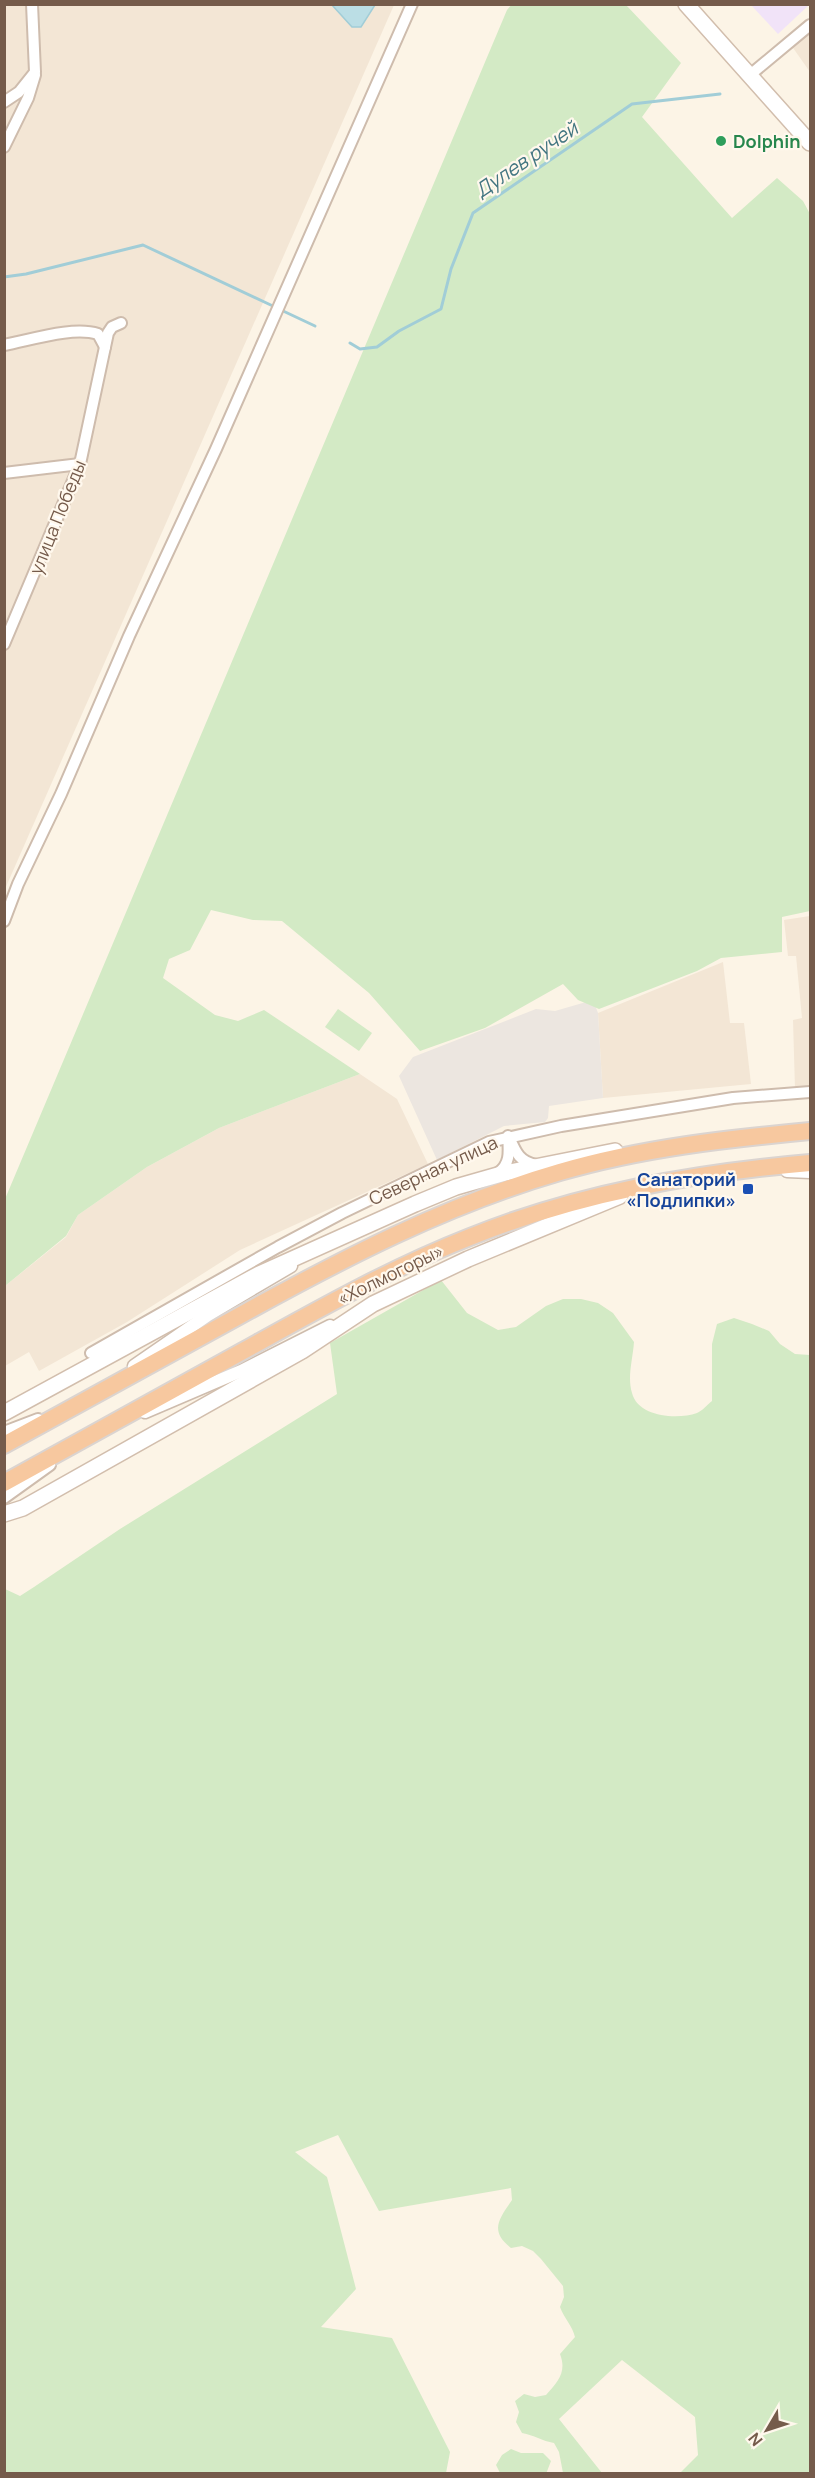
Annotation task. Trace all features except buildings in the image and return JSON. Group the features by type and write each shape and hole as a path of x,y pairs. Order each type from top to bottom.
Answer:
{"highway":[{"name":"«Холмогоры»","path":"4,1445 349,1256 411,1226 497,1192 561,1172 672,1146 810,1131"},
{"name":"«Холмогоры»","path":"4,1484 310,1313 418,1258 514,1222 585,1199 648,1184 747,1169 810,1163"}],"main road":[{"path":"686,4 810,143"},
{"path":"4,1413 259,1274 456,1187 536,1165 609,1152 672,1146"},
{"path":"4,1514 23,1508 292,1356 374,1304 468,1259 648,1184"}],"street":[{"path":"4,147 28,98 35,72 32,4"},
{"path":"4,921 18,884 61,794 412,4"},
{"path":"750,75 810,24"},
{"path":"4,102 19,92 35,72"},
{"name":"улица Победы","path":"4,644 80,464 108,333 112,327 121,323"},
{"path":"4,345 74,331 88,331 98,334 105,347"},
{"path":"4,473 80,464"},
{"name":"Северная улица","path":"91,1353 342,1213 489,1142 508,1136 733,1098 810,1092"},
{"path":"508,1136 519,1157 525,1163 536,1165"},
{"path":"493,1177 504,1169 509,1157 508,1136"},
{"path":"747,1169 810,1172"},
{"path":"94,1395 208,1315 331,1242"},
{"path":"110,1425 163,1406 240,1371 374,1304"},
{"path":"4,1432 78,1404"},
{"path":"4,1498 90,1436"}],"shaded area":[{"path":"751,4 810,4 778,34 751,5"},
{"path":"5,5 394,5 5,889"},
{"path":"810,28 810,72 791,45"},
{"path":"810,916 810,1088 795,1089 793,1020 802,1018 796,956 788,956 784,920"},
{"path":"723,962 730,1023 744,1023 751,1084 603,1098 598,1013"},
{"path":"593,1000 598,1013 603,1098 549,1106 548,1118 545,1122 504,1126 437,1160 399,1076 413,1057 536,1009 555,1011"},
{"path":"360,1074 397,1099 428,1164 240,1250 127,1322 39,1371 29,1352 5,1366 5,1286 66,1237 78,1215 147,1167 219,1128"}],"green space":[{"path":"512,4 626,5 681,63 642,117 732,218 777,178 803,201 810,214 810,911 782,917 782,952 721,958 697,971 599,1009 578,1000 563,984 485,1028 420,1051 369,993 282,921 253,920 211,910 190,950 169,959 163,978 215,1015 238,1021 264,1010 360,1074 219,1128 147,1167 78,1215 66,1236 5,1286 5,1199 507,10"},
{"path":"338,1009 372,1033 359,1051 325,1027"},
{"path":"441,1280 467,1313 498,1330 516,1327 546,1306 563,1299 581,1299 598,1303 613,1313 634,1342 630,1381 636,1401 650,1412 659,1415 679,1416 697,1413 712,1401 712,1344 717,1324 734,1318 752,1324 769,1331 780,1344 795,1354 810,1355 810,2473 680,2473 698,2455 695,2417 622,2360 559,2419 602,2473 563,2473 559,2452 554,2443 522,2433 516,2422 519,2412 515,2401 524,2394 535,2397 546,2395 558,2381 562,2371 560,2354 575,2337 560,2307 564,2297 563,2286 533,2251 522,2246 511,2248 500,2236 498,2225 512,2200 511,2188 379,2211 338,2135 295,2152 327,2177 356,2289 321,2327 392,2338 450,2452 446,2473 5,2473 5,1589 20,1596 120,1529 337,1394 330,1343"},
{"path":"511,2449 521,2453 543,2453 551,2461 546,2474 500,2473 496,2465 502,2455"}],"water":[{"path":"332,5 375,5 361,27 352,27"}],"waterway":[{"name":"Дулев ручей","path":"350,343 360,349 377,347 399,331 441,309 451,269 473,213 632,104 720,94"},
{"name":"Дулев ручей","path":"4,277 26,274 143,245 275,307"},
{"name":"Дулев ручей","path":"281,310 315,326"}],"place":[{"name":"Dolphin","path":"721,141"},
{"name":"Санаторий «Подлипки»","path":"748,1189"}]}
